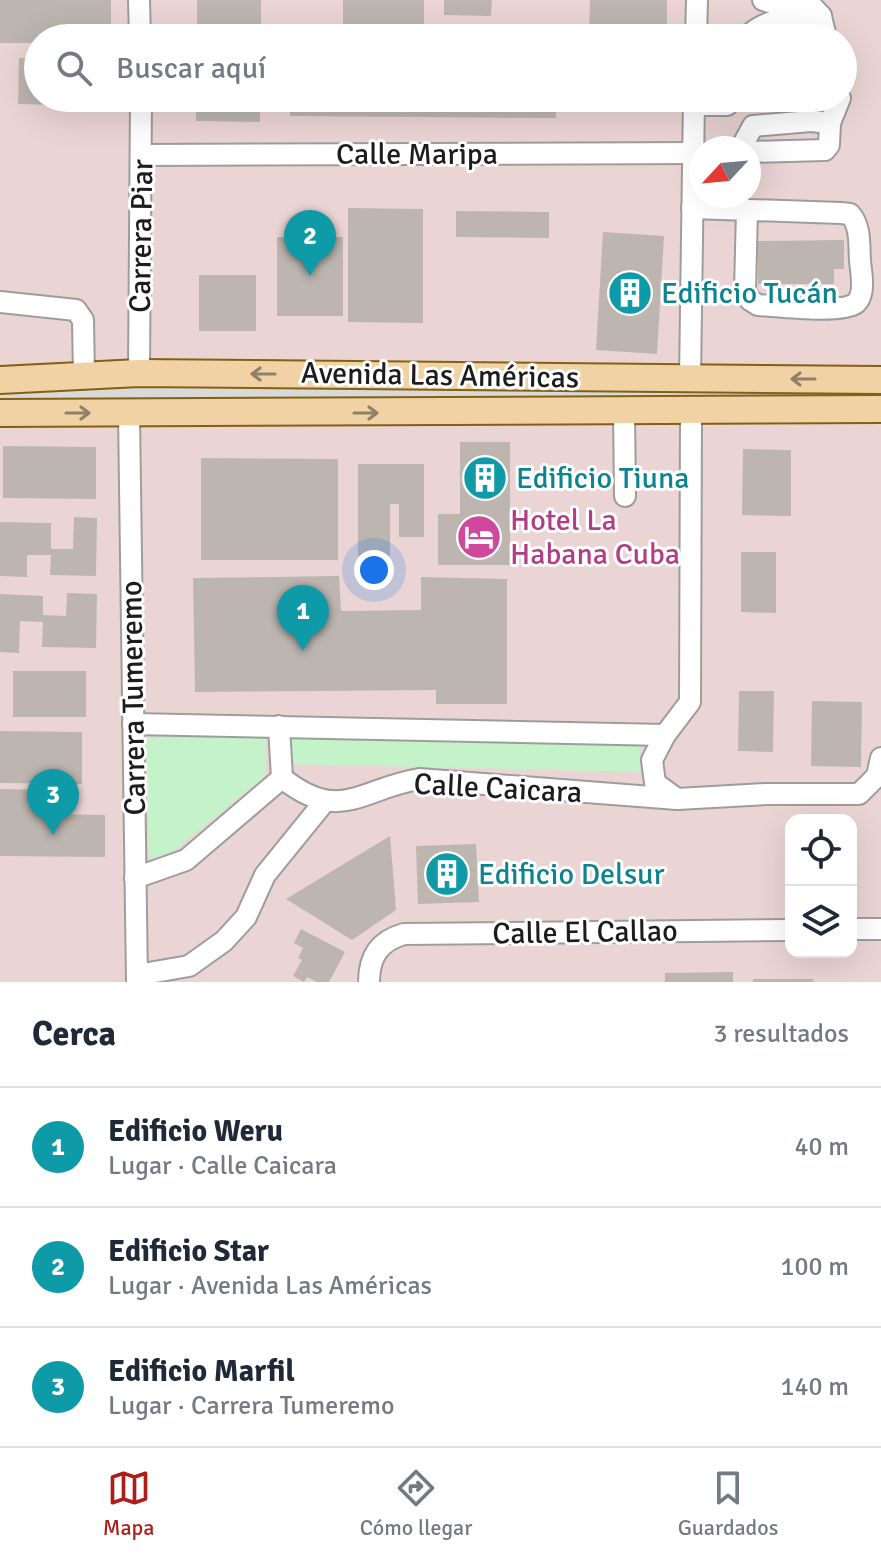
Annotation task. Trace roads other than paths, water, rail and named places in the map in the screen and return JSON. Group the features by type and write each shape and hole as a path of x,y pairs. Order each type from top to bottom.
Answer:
{"main road":[{"name":"Avenida Las Américas","path":"0,380 139,373 881,380"},
{"name":"Avenida Las Américas","path":"0,413 881,409"}],"street":[{"path":"139,0 140,24"},
{"path":"696,24 697,0"},
{"path":"763,0 776,4 809,3 825,24"},
{"path":"764,24 821,16"},
{"name":"Carrera Piar","path":"139,373 141,112"},
{"path":"695,112 696,136"},
{"path":"761,152 825,150 829,145 830,123 834,112"},
{"path":"748,136 753,126 811,121 830,123"},
{"name":"Calle Maripa","path":"142,155 689,154"},
{"path":"690,379 692,208 747,210 850,214 857,222 862,282 860,296 856,303 842,308 758,305 750,300 745,291 747,210"},
{"path":"0,302 76,310 83,320 84,376"},
{"path":"624,412 625,496"},
{"path":"677,799 655,783 652,760 665,735 690,702 691,412"},
{"name":"Carrera Tumeremo","path":"129,414 137,979"},
{"name":"Calle Caicara","path":"133,724 665,735"},
{"path":"279,726 282,778"},
{"name":"Calle Caicara","path":"325,801 345,802 419,779 677,799 766,794 859,794 877,776 881,758"},
{"path":"135,878 186,860 282,778"},
{"path":"137,979 189,966 224,941 246,917 265,875 325,801 305,794 282,778"},
{"path":"857,929 881,929"},
{"name":"Calle El Callao","path":"369,982 370,964 382,944 404,934 785,930"}],"place":[{"name":"Edificio Star","path":"310,276"},
{"name":"Edificio Tucán","path":"630,293"},
{"name":"Edificio Tiuna","path":"485,478"},
{"name":"Hotel La Habana Cuba","path":"479,537"},
{"name":"Edificio Weru","path":"303,651"},
{"name":"Edificio Marfil","path":"53,835"},
{"name":"Edificio Delsur","path":"447,874"}]}
